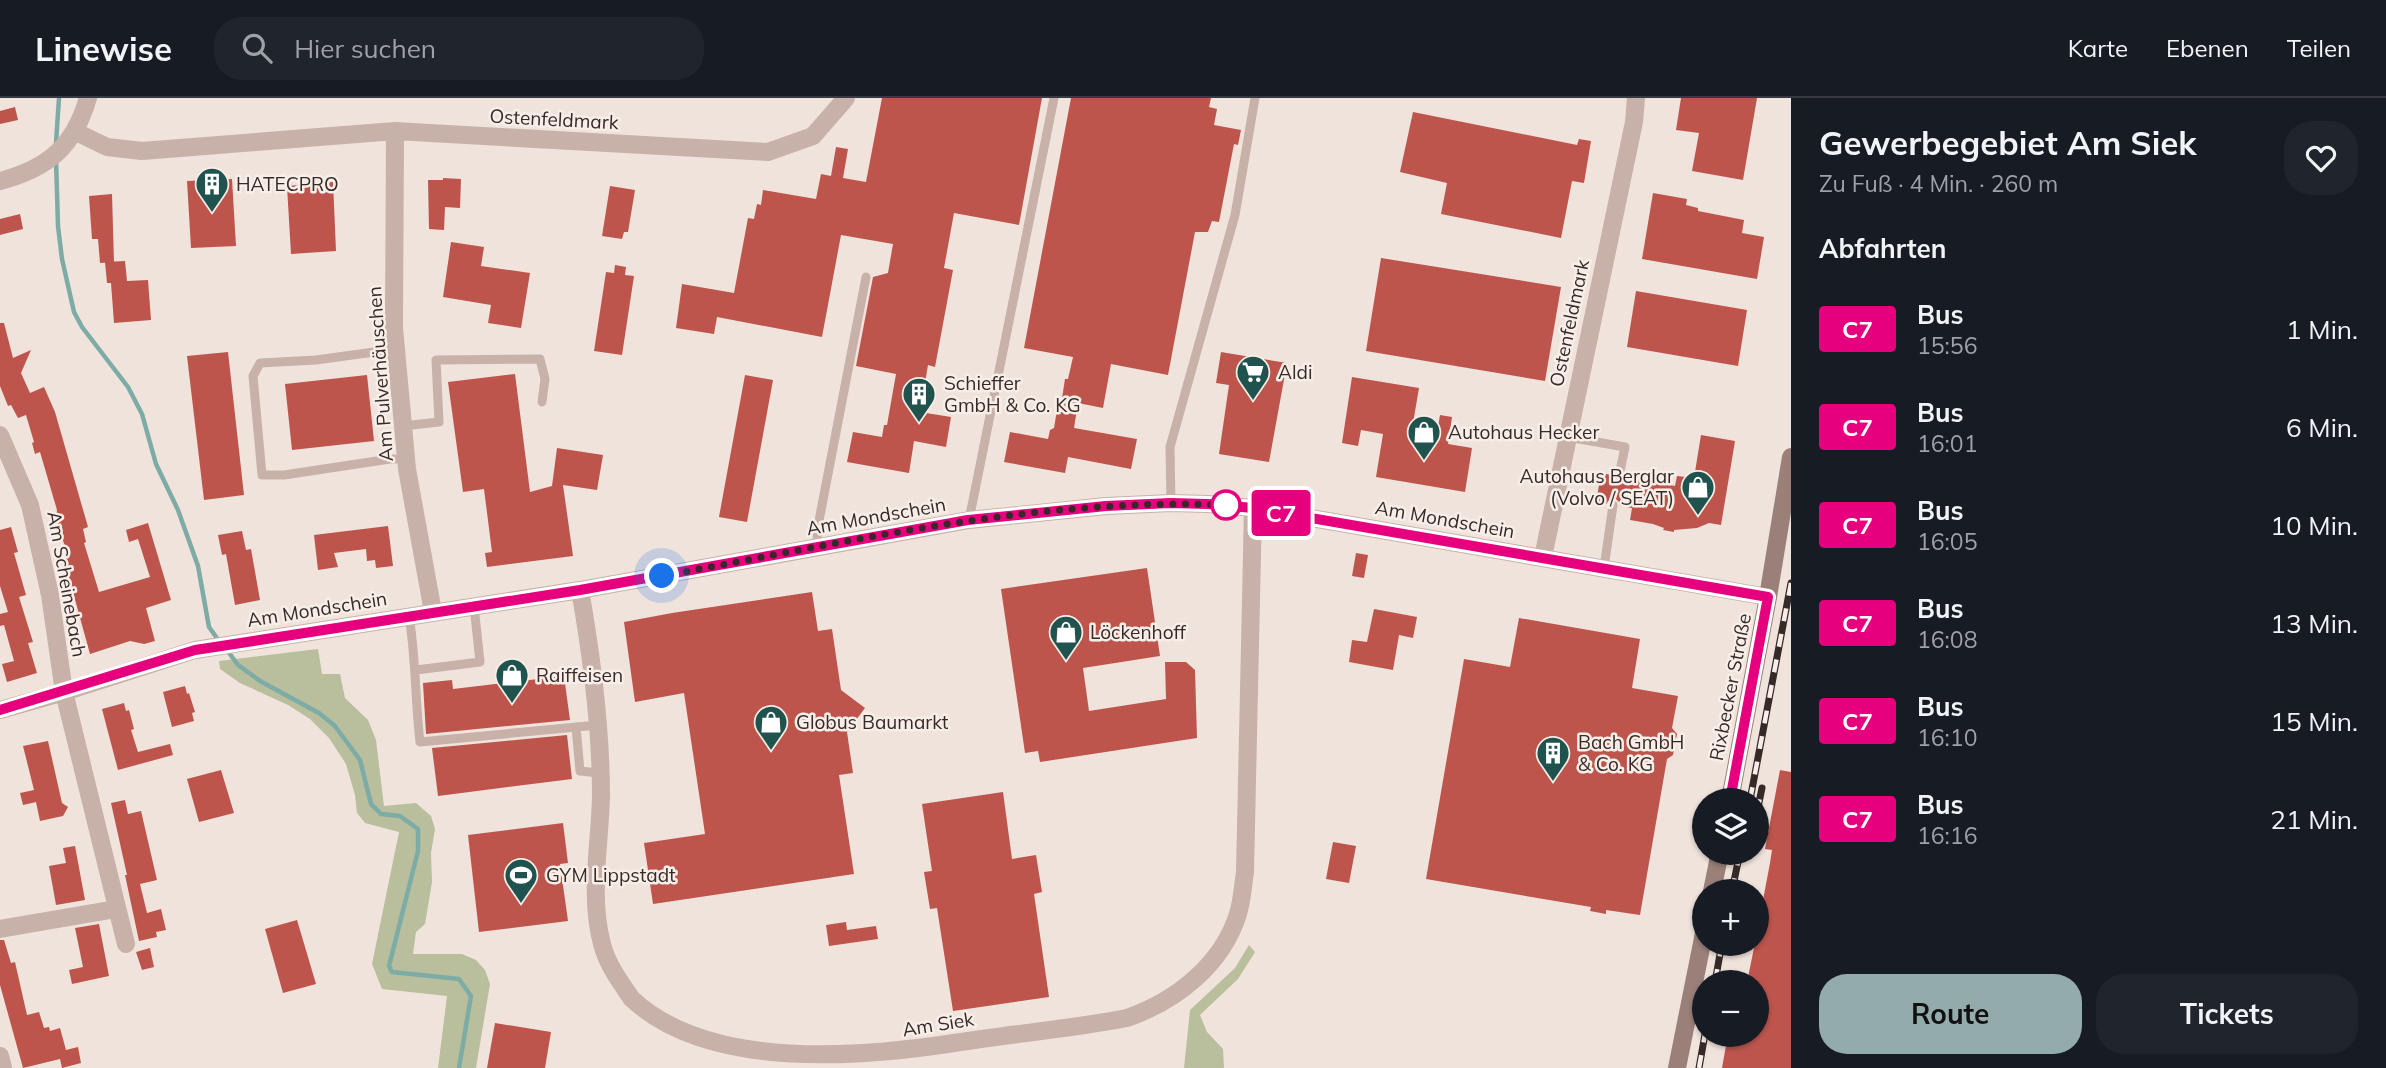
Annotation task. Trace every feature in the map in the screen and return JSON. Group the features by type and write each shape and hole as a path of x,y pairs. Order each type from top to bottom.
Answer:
{"main road":[{"name":"Rixbecker Straße","path":"1732,788 1791,457"},
{"path":"1677,1068 1699,956"}],"street":[{"path":"0,181 22,175 46,162 64,147 76,132 88,98"},
{"name":"Ostenfeldmark","path":"76,132 107,146 142,151 395,131 768,152 813,136 846,98"},
{"name":"Ostenfeldmark","path":"1543,557 1634,122 1636,98"},
{"name":"Am Pulverhäuschen","path":"395,131 394,328 406,459 433,612"},
{"name":"Am Scheinebach","path":"0,435 30,505 50,595 64,692 126,944"},
{"name":"Am Mondschein","path":"0,710 195,650 580,590 968,520 1106,506 1171,503 1253,508 1768,597"},
{"name":"Am Siek","path":"580,590 593,665 598,725 600,773 594,900 602,945 616,977 644,1015 684,1046 727,1061 774,1066 827,1063 1105,1022 1149,1010 1175,995 1205,971 1226,940 1238,914 1245,872 1253,508"},
{"path":"0,929 117,909"},
{"path":"0,1056 3,1068"}],"lane":[{"path":"968,520 1054,98"},
{"path":"1171,503 1170,447 1235,215 1255,98"},
{"path":"818,548 817,531 866,277"},
{"path":"396,348 316,360 260,363 253,376 262,475 284,475 406,459"},
{"path":"403,426 439,422 436,360 540,359 545,379 542,402"},
{"path":"1568,437 1625,447 1619,476"},
{"path":"1604,568 1614,505"},
{"path":"416,670 480,662 474,606"},
{"path":"408,616 416,670 420,739 423,744 598,725"},
{"path":"576,727 580,771 600,773"}],"green space":[{"path":"318,649 322,674 340,674 345,698 368,720 376,740 384,806 416,803 431,816 435,829 431,853 432,882 425,924 416,932 413,954 462,954 476,960 485,970 490,984 476,1068 438,1068 447,996 382,989 372,964 399,832 365,823 357,813 346,764 329,738 310,719 288,705 240,683 220,669 219,661"},
{"path":"1249,945 1255,952 1238,979 1200,1015 1207,1032 1223,1049 1224,1068 1184,1068 1190,1010 1235,968"}],"building":[{"path":"882,98 1042,98 1019,225 954,213 944,268 953,270 935,367 928,365 920,412 951,417 946,447 914,441 909,473 847,462 853,432 882,437 884,425 887,425 896,374 856,366 873,277 888,273 893,244 841,235 822,337 717,317 714,334 676,328 682,284 734,293 748,218 754,219 757,204 761,205 763,190 816,199 821,174 831,176 836,147 848,149 843,178 866,182"},
{"path":"1071,98 1211,98 1209,107 1217,109 1214,125 1241,130 1238,145 1234,144 1219,222 1212,221 1208,232 1195,232 1168,375 1111,364 1103,408 1078,403 1074,428 1137,439 1131,469 1068,457 1065,473 1004,462 1010,432 1048,439 1050,430 1054,428 1057,410 1060,411 1065,379 1068,379 1073,357 1024,348"},
{"path":"1681,98 1757,98 1743,180 1692,171 1699,133 1676,130"},
{"path":"15,107 18,120 0,124 0,111"},
{"path":"1413,112 1577,145 1579,139 1591,141 1584,183 1572,181 1561,238 1441,214 1447,183 1400,172"},
{"name":"HATECPRO","path":"232,179 236,246 191,248 187,181"},
{"path":"461,179 460,208 445,207 444,230 429,229 428,180"},
{"path":"333,182 336,251 291,254 287,186"},
{"path":"610,186 635,190 628,232 624,232 622,239 602,236"},
{"path":"1653,193 1687,199 1686,205 1698,208 1698,211 1744,220 1742,233 1764,237 1757,279 1642,259"},
{"path":"112,194 114,262 100,263 98,239 92,239 89,196"},
{"path":"20,214 23,229 0,235 0,219"},
{"path":"451,242 484,247 481,266 530,273 521,328 488,323 491,305 443,297"},
{"path":"1381,258 1561,287 1545,381 1366,351"},
{"path":"125,261 127,281 148,280 151,320 114,323 111,283 107,283 105,262"},
{"path":"615,265 626,267 625,275 634,276 622,355 594,351 606,272 614,273"},
{"path":"1636,291 1747,310 1738,366 1627,347"},
{"path":"0,323 4,323 13,358 31,350 21,373 30,393 44,387 55,412 88,527 83,529 84,543 99,592 150,577 138,539 129,542 126,530 148,523 171,600 146,608 155,641 144,644 130,641 90,654 63,556 68,555 56,520 57,510 40,452 35,454 26,415 18,418 11,405 8,406 0,386"},
{"path":"228,352 244,495 204,500 187,356"},
{"name":"Aldi","path":"1221,352 1287,363 1269,462 1219,454 1229,385 1216,383"},
{"path":"515,374 530,492 552,486 557,448 603,455 597,490 563,485 573,556 487,567 485,553 492,552 484,489 463,492 448,382"},
{"path":"367,375 374,441 292,450 285,384"},
{"path":"745,375 773,380 747,522 719,517"},
{"path":"1352,377 1419,388 1412,429 1437,433 1440,415 1452,417 1448,444 1472,448 1465,492 1376,477 1383,434 1361,430 1358,446 1342,443"},
{"path":"1701,435 1735,441 1721,525 1709,523 1674,532 1653,524 1630,520 1632,508 1620,506 1615,498 1606,504 1596,503 1601,473 1612,475 1618,483 1626,477 1675,486 1677,476 1694,478"},
{"path":"388,526 393,566 376,568 375,560 367,561 366,549 334,553 338,567 318,570 314,535"},
{"path":"11,527 18,552 14,553 26,595 19,597 33,642 28,643 37,673 7,682 2,664 14,661 4,625 0,626 0,614 8,612 0,586 0,530"},
{"path":"242,531 246,550 251,549 260,600 235,605 226,554 222,555 218,535"},
{"path":"1356,553 1368,555 1364,578 1352,576"},
{"name":"Löckenhoff","path":"1147,568 1160,656 1083,668 1089,711 1166,699 1165,662 1186,662 1195,670 1197,738 1040,762 1038,751 1025,753 1001,589"},
{"name":"Globus Baumarkt","path":"812,592 818,631 832,629 841,690 865,708 847,732 853,773 839,775 854,874 653,904 644,843 705,834 684,693 635,702 624,622"},
{"path":"1374,609 1417,617 1413,638 1399,635 1393,670 1349,662 1352,640 1367,642"},
{"name":"Bach GmbH & Co. KG","path":"1519,618 1640,639 1632,688 1678,696 1672,728 1677,734 1673,755 1667,759 1640,915 1606,910 1606,914 1590,911 1591,907 1426,879 1464,659 1510,667"},
{"name":"Raiffeisen","path":"564,676 570,720 426,734 423,683 452,680 453,689"},
{"path":"185,686 195,712 192,713 194,721 172,727 163,692"},
{"path":"124,703 126,711 129,710 134,729 131,730 138,752 170,744 173,755 118,770 102,709"},
{"path":"567,735 572,779 438,796 432,748"},
{"path":"48,741 62,803 68,807 63,816 40,821 36,802 23,805 20,793 34,790 23,746"},
{"path":"221,770 234,813 199,822 187,779"},
{"path":"1780,770 1791,772 1791,1068 1722,1068 1726,1047 1769,1047 1769,970 1749,970 1752,956 1769,956 1767,879 1772,850 1769,850 1769,828"},
{"path":"1003,792 1012,859 1036,855 1042,892 1034,894 1049,997 953,1011 937,908 930,909 924,872 932,871 922,804"},
{"path":"125,800 128,814 141,811 157,880 140,884 147,913 161,909 166,930 156,932 157,937 139,941 111,803"},
{"path":"563,823 568,863 560,864 568,921 479,932 468,835"},
{"path":"1333,842 1356,846 1349,883 1326,879"},
{"path":"75,846 85,900 56,905 49,866 66,863 63,848"},
{"path":"297,920 316,984 283,993 265,929"},
{"path":"846,922 847,930 876,926 878,939 829,946 826,925"},
{"path":"99,924 109,976 72,984 69,970 83,967 75,928"},
{"path":"0,940 4,940 11,963 15,962 27,1015 39,1012 44,1028 49,1027 50,1031 60,1028 66,1050 78,1047 81,1063 62,1068 60,1059 23,1068 0,985"},
{"path":"150,948 154,967 142,970 136,952"},
{"path":"495,1023 551,1032 545,1068 487,1068"}],"waterway":[{"path":"56,143 59,98"},
{"path":"56,159 58,226 62,259 74,312 82,327 128,387 142,414 156,464 178,510 198,566 209,627 219,641"},
{"path":"227,650 238,665 260,681 319,713 335,726 360,760 371,804 381,814 400,816 418,829 418,851 389,966 392,972 459,979 471,996 459,1068"}],"railway":[{"path":"1752,788 1791,583"},
{"path":"1734,879 1737,865"},
{"path":"1717,970 1720,956"},
{"path":"1699,1068 1703,1047"}],"bus line":[{"name":"C7","path":"0,710 195,650 580,590 968,520 1106,506 1208,504 1253,508 1768,597 1732,788"}],"place":[{"name":"HATECPRO","path":"212,214"},
{"name":"Aldi","path":"1253,402"},
{"name":"Schieffer GmbH & Co. KG","path":"919,424"},
{"name":"Autohaus Hecker","path":"1424,462"},
{"name":"Autohaus Berglar (Volvo / SEAT)","path":"1698,517"},
{"name":"Löckenhoff","path":"1066,662"},
{"name":"Raiffeisen","path":"512,705"},
{"name":"Globus Baumarkt","path":"771,752"},
{"name":"Bach GmbH & Co. KG","path":"1553,783"},
{"name":"GYM Lippstadt","path":"521,905"}],"route":[{"path":"662,576 972,520 1106,506 1171,503 1226,505"}]}
